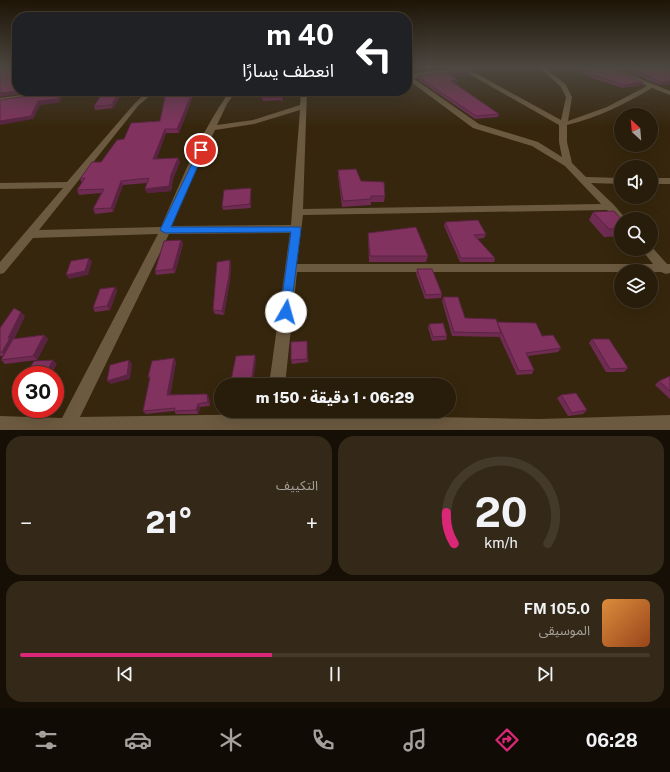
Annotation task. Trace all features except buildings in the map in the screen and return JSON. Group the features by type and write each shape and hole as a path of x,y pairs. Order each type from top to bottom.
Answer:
{"street":[{"path":"421,87 476,126 535,144 568,164 616,212"},
{"path":"497,87 563,124 586,119 612,108 648,87"},
{"path":"564,87 569,97 563,124 563,142 568,164"},
{"path":"657,87 670,93"},
{"path":"0,100 23,96"},
{"path":"1,268 136,105 146,96"},
{"path":"66,428 165,230 190,172 224,104 230,96"},
{"path":"278,378 298,212 304,96"},
{"path":"212,128 254,122 304,106"},
{"path":"584,180 614,181"},
{"path":"658,181 670,181"},
{"path":"0,186 70,185"},
{"path":"298,212 611,207"},
{"path":"30,234 165,230 296,229"},
{"path":"654,256 668,270"},
{"path":"291,268 668,270"},
{"path":"0,424 66,428 272,421 539,426 670,423"}],"route":[{"path":"201,150 165,230 296,229 286,312"}]}
